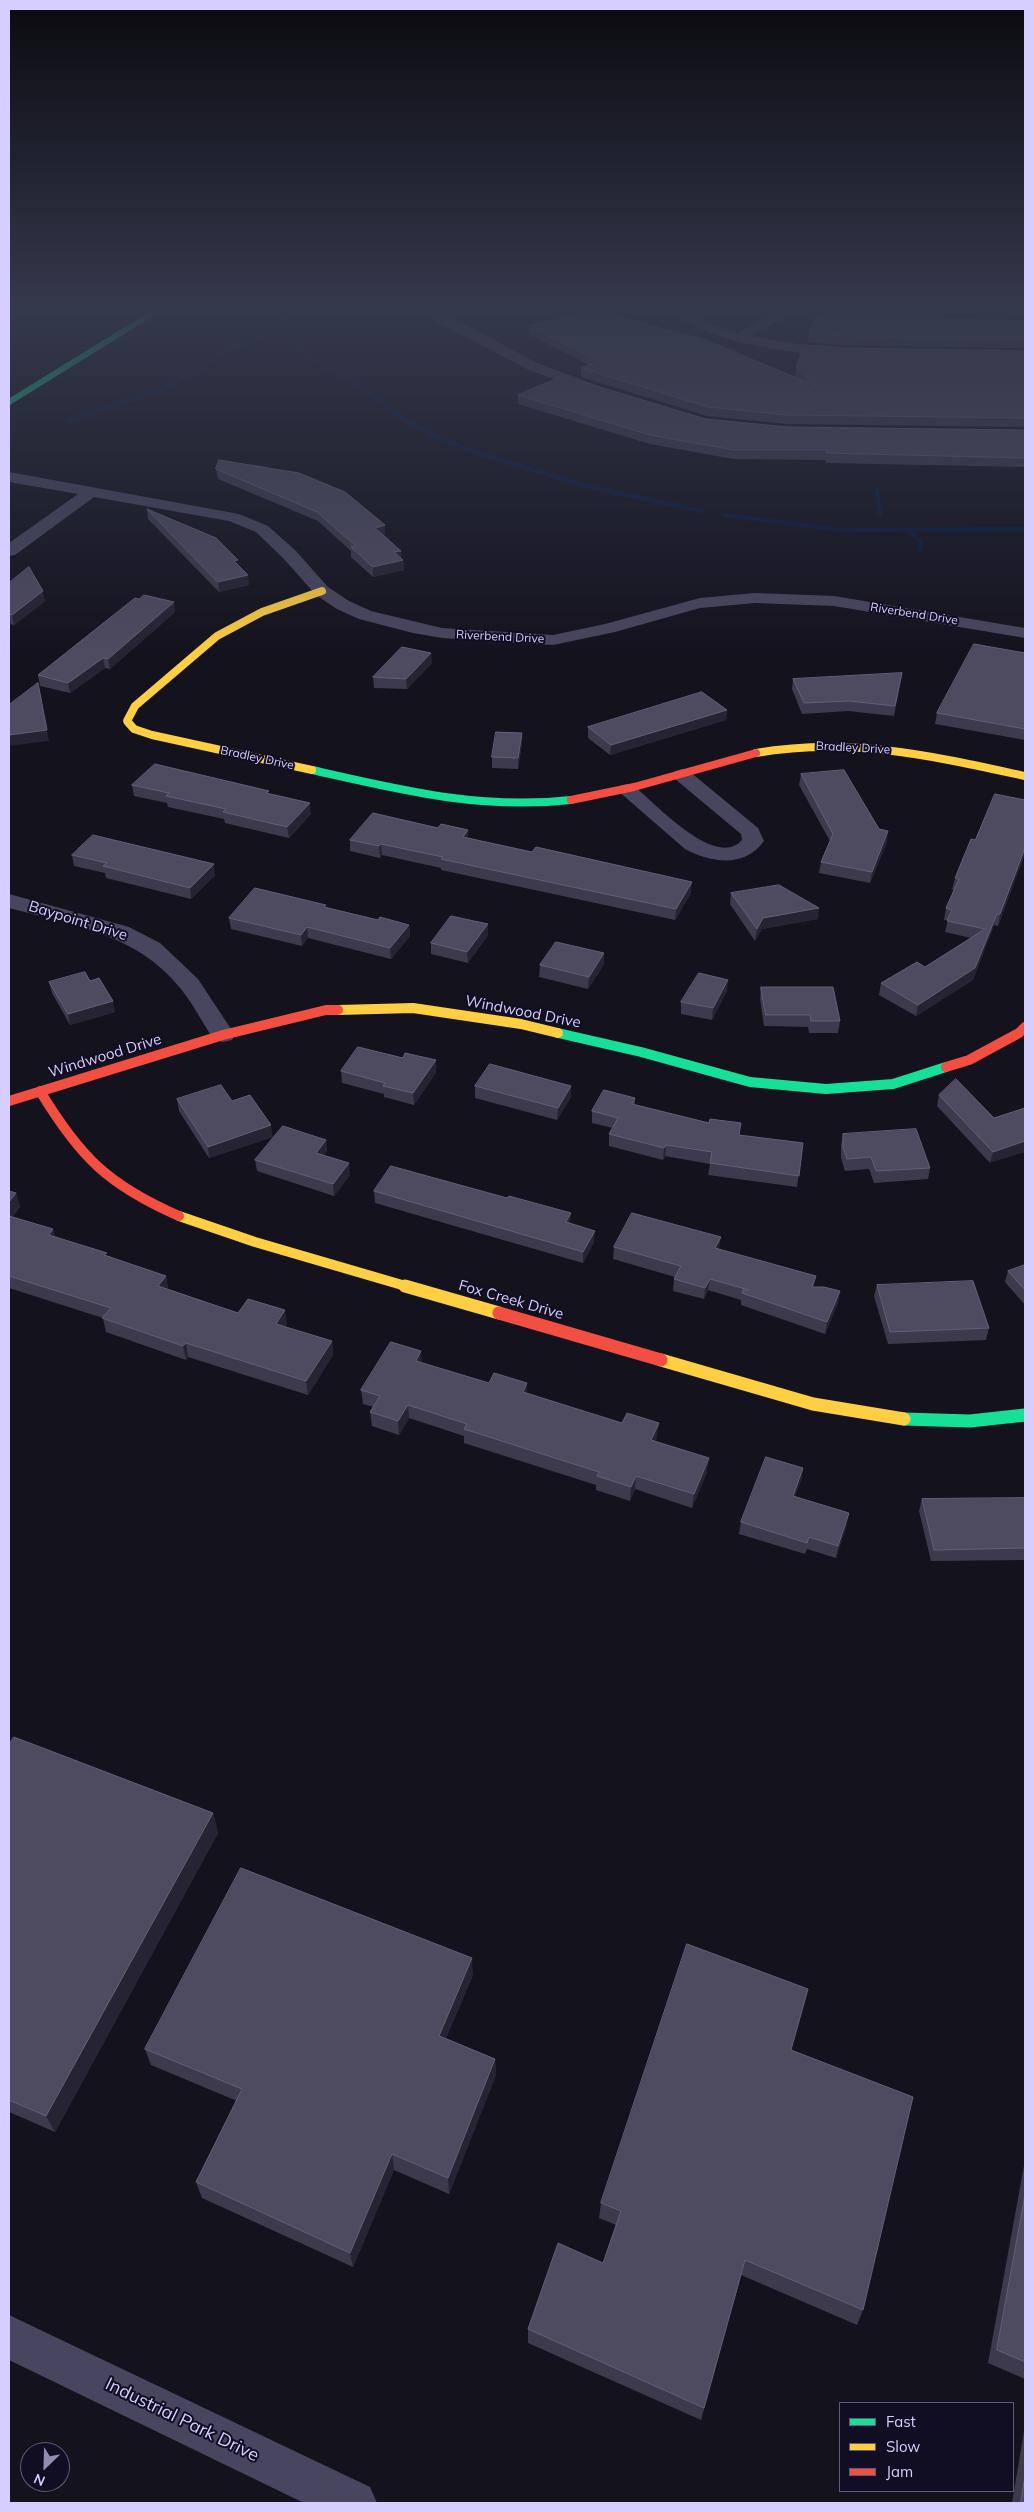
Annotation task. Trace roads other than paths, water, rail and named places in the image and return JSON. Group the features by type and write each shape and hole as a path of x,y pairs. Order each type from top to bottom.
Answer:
{"street":[{"name":"Riverbend Drive","path":"9,477 234,517 262,529 290,555 322,591 344,605 372,617 414,628 482,637 553,640 609,628 646,616 700,603 755,598 834,601 1025,633"},
{"path":"9,551 92,491"},
{"name":"Bradley Drive","path":"322,591 262,612 217,636 135,706 127,720 134,729 152,735 464,801 507,804 564,803 627,790 765,752 796,747 829,746 892,750 1025,776"},
{"path":"627,790 692,845 703,852 719,855 734,854 749,848 753,841 751,832 682,774"},
{"name":"Baypoint Drive","path":"9,901 121,932 152,948 190,984 223,1035"},
{"name":"Windwood Drive","path":"9,1101 223,1035 326,1010 413,1008 521,1024 641,1052 750,1082 826,1089 893,1084 969,1060 1019,1033 1025,1027"},
{"name":"Fox Creek Drive","path":"40,1091 67,1136 83,1156 105,1177 142,1200 198,1224 254,1242 813,1404 869,1417 929,1423 986,1422 1025,1415"},
{"name":"Industrial Park Drive","path":"9,2337 354,2503"}],"waterway":[{"path":"412,423 436,437 481,454 585,486 702,511"},
{"path":"877,490 880,513"},
{"path":"725,515 840,530 1025,529"},
{"path":"909,531 921,543 920,550"}]}
